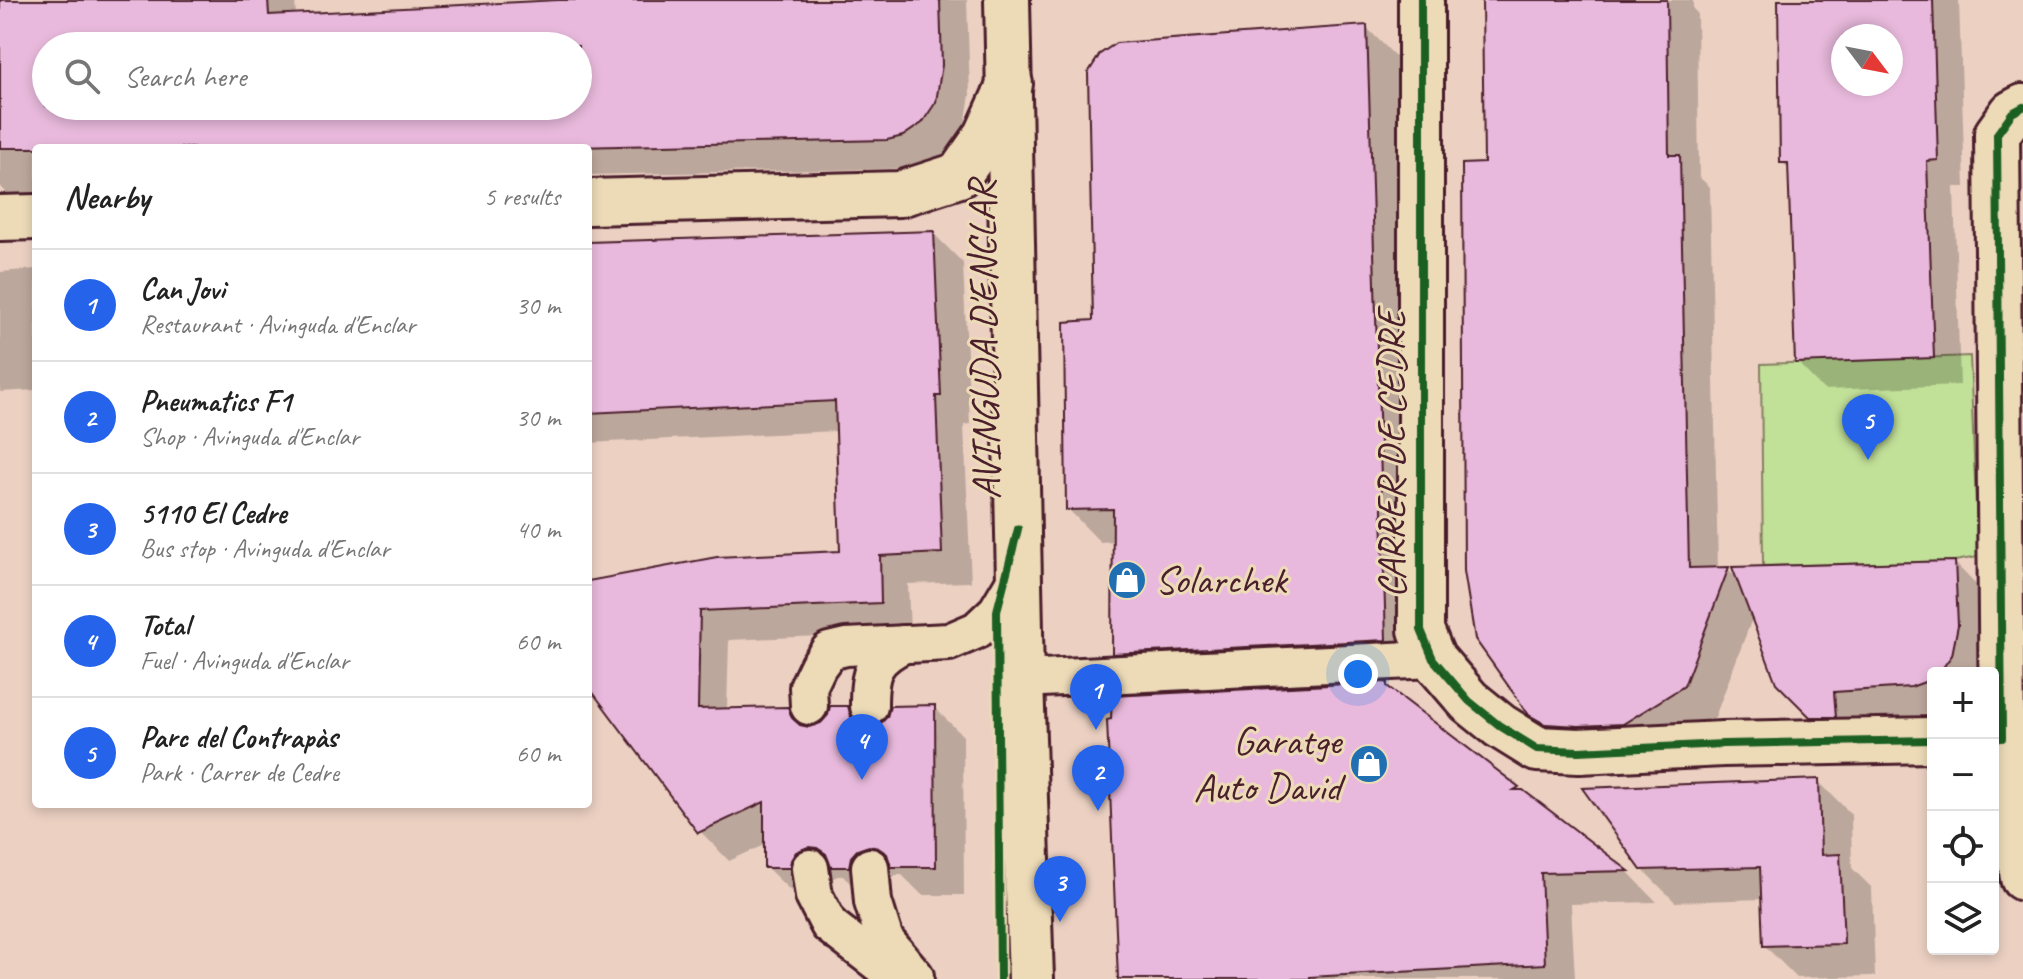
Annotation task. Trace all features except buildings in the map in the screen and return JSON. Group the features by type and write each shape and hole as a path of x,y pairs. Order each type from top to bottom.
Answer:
{"street":[{"name":"AVINGUDA D'ENCLAR","path":"1007,0 1021,679 1031,979"},
{"name":"CARRER DE CEDRE","path":"1421,0 1421,630 1433,659 1469,701 1500,726 1537,749 1579,751 1723,744 1927,740"},
{"path":"592,202 900,194 959,175 987,135 1010,84"},
{"path":"1997,667 1997,134 2012,113 2023,107"},
{"path":"0,218 32,217"},
{"path":"1997,739 2023,878"}],"lane":[{"path":"809,706 808,687 829,651 846,647 949,642 977,630 997,611 1019,574"},
{"path":"869,706 873,670 887,652 904,644"},
{"path":"1021,679 1433,659"},
{"path":"870,867 873,902 885,940 918,979"},
{"path":"810,868 814,896 829,925 899,979"}],"green space":[{"path":"1970,356 1978,557 1955,561 1763,566 1761,364"}],"cycle path":[{"path":"1421,0 1421,630 1433,659 1469,701 1500,726 1537,749 1579,751 1723,744 1927,740"},
{"path":"1999,738 2002,738 1997,134 2012,113 2023,107"},
{"path":"1000,979 997,611 1018,529"}],"place":[{"name":"Parc del Contrapàs","path":"1868,460"},
{"name":"Solarchek","path":"1127,580"},
{"name":"Can Jovi","path":"1096,730"},
{"name":"Garatge Auto David","path":"1369,764"},
{"name":"Total","path":"862,780"},
{"name":"Pneumatics F1","path":"1098,811"},
{"name":"5110 El Cedre","path":"1060,922"}]}
